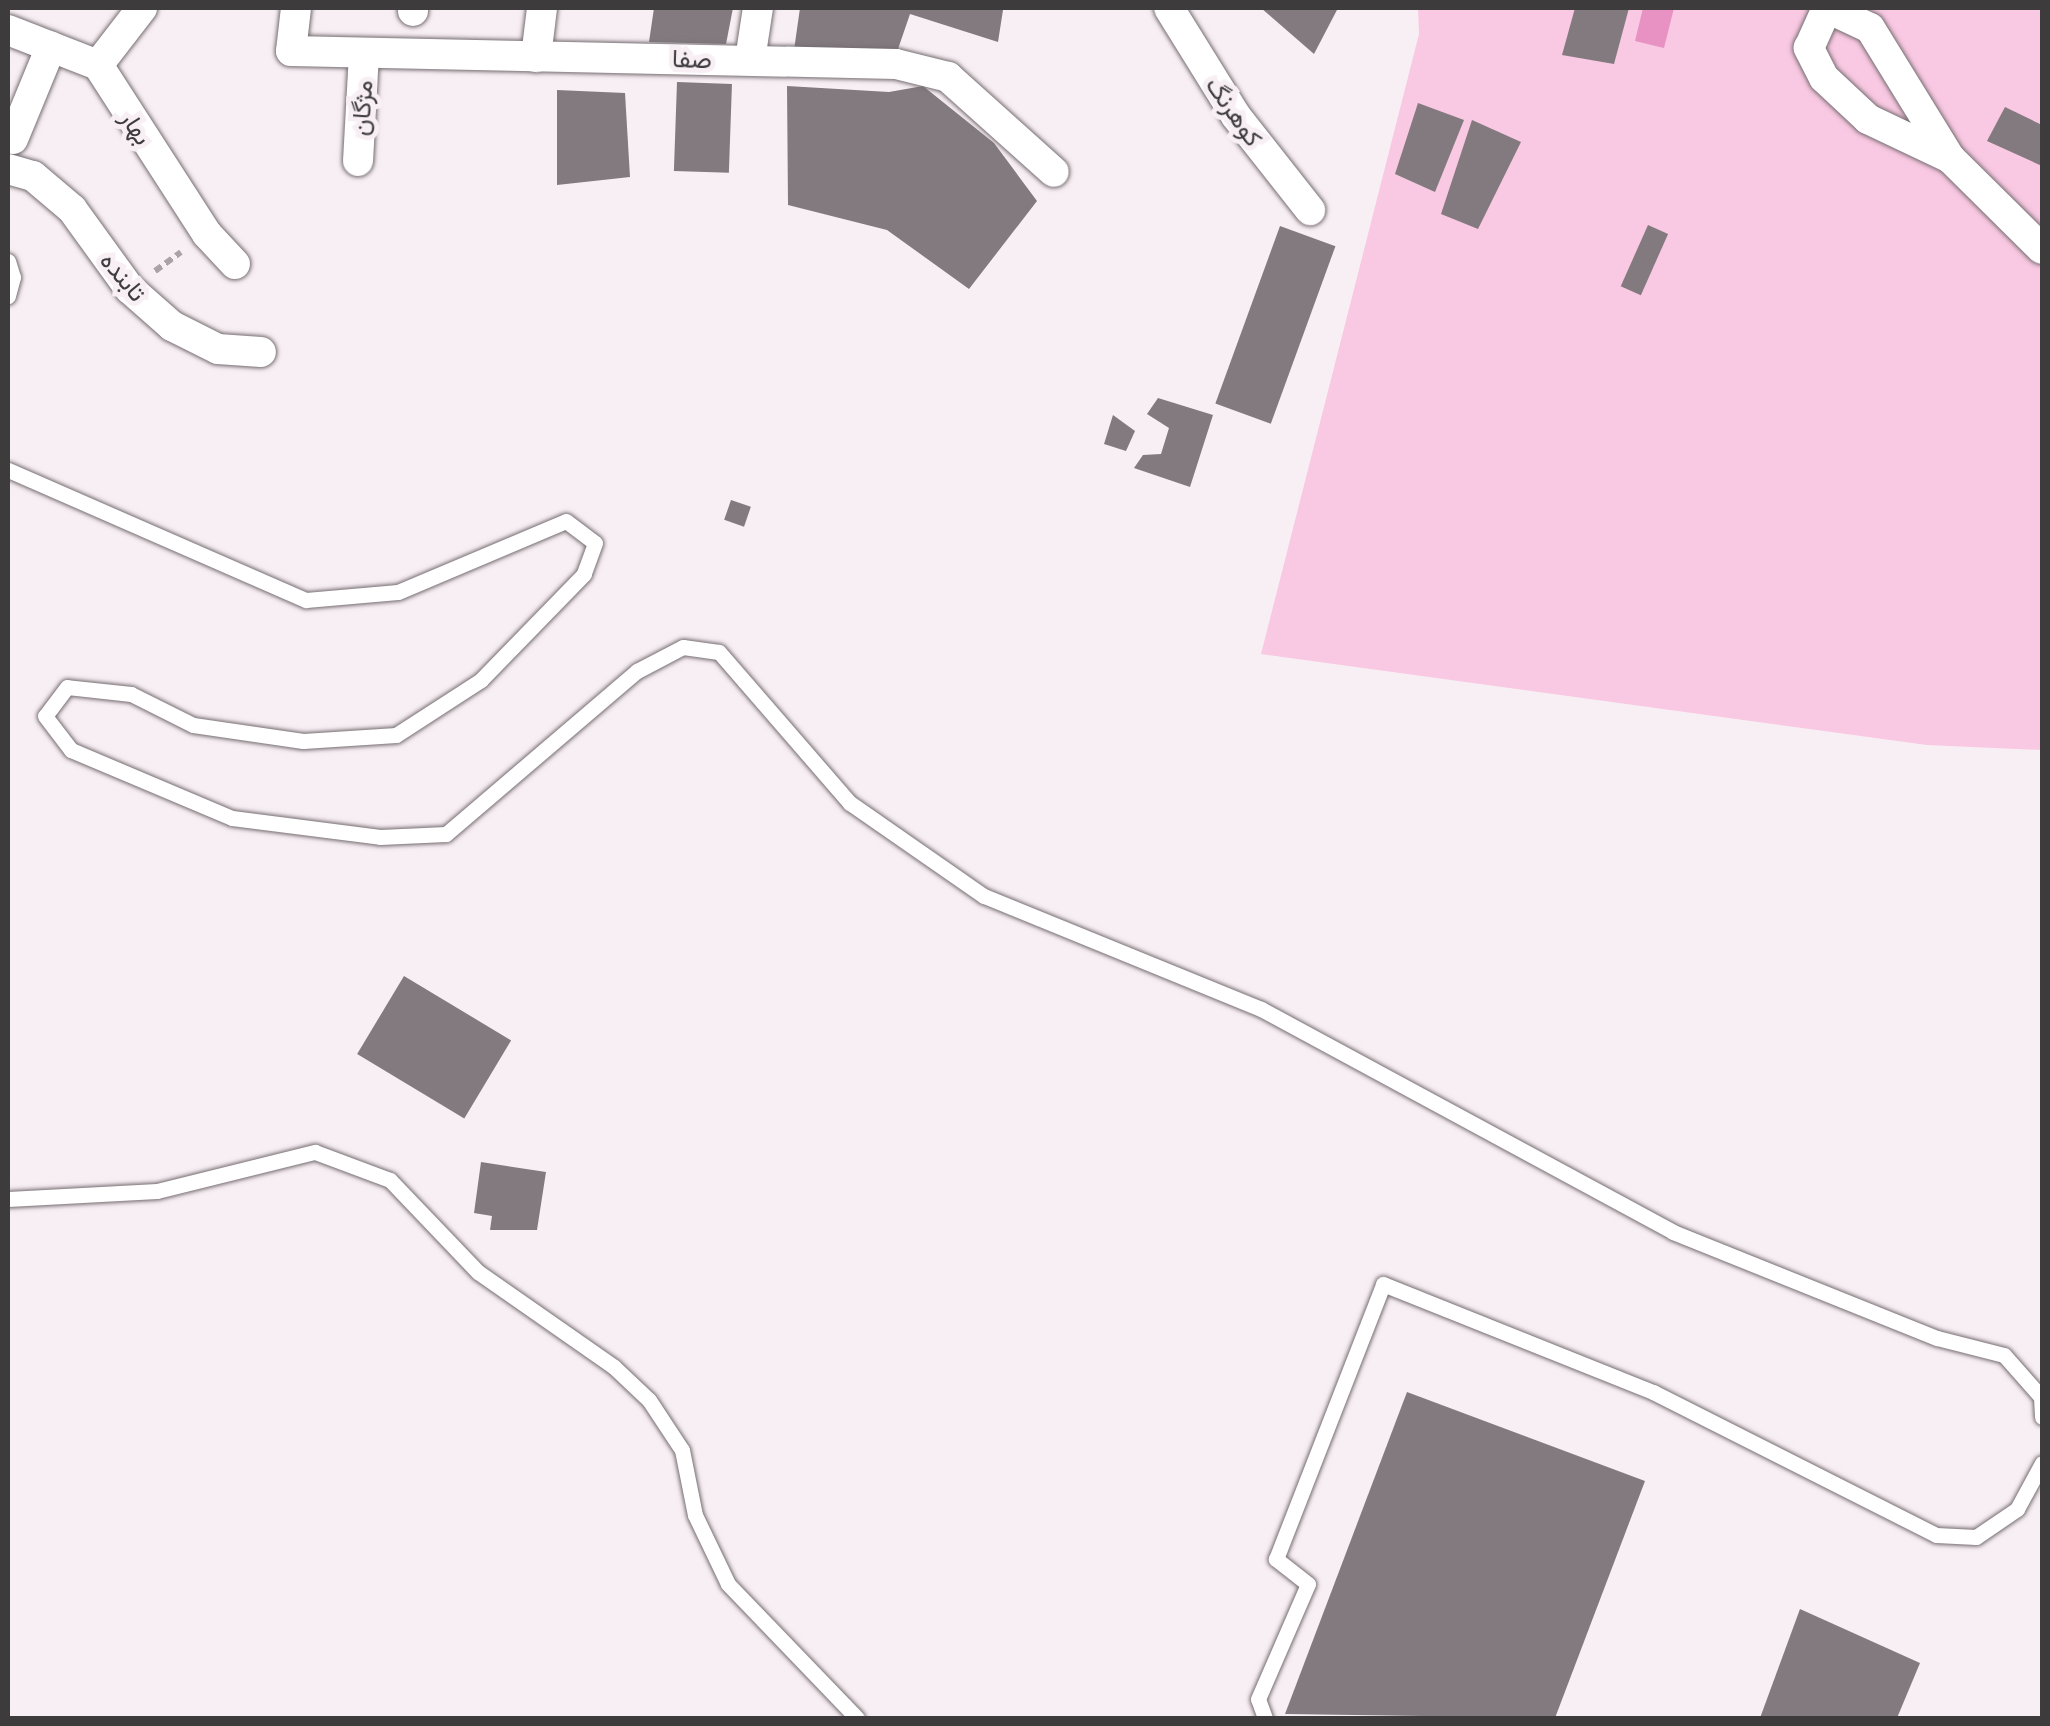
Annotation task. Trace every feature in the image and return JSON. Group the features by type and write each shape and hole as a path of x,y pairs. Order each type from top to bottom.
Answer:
{"street":[{"path":"8,30 98,66 142,8"},
{"name":"صفا","path":"296,8 291,51 896,64 948,77 1054,172"},
{"path":"536,58 542,8"},
{"path":"750,60 758,8"},
{"name":"کوهرنگ","path":"1169,8 1236,116 1310,210"},
{"path":"1950,158 1868,119 1824,78 1809,48 1826,8 1870,28 1950,158 2042,249"},
{"path":"10,154 51,47"},
{"name":"مژگان","path":"358,161 364,55"},
{"name":"بهار","path":"98,66 206,234 236,264"},
{"name":"تابنده","path":"10,154 72,209 130,289 172,326 218,348 260,352"}],"lane":[{"path":"8,261 13,277 8,296"},
{"path":"8,470 306,600 398,592 566,521 595,542 584,574 481,680 396,735 285,738 194,724 131,694 67,687 45,716 71,750 232,818 380,837 446,834 637,672 683,647 719,652 850,803 984,896 1261,1008 1672,1232 1937,1338 2004,1354 2040,1396 2042,1417"},
{"path":"8,1199 157,1191 315,1152 390,1180 478,1272 614,1367 649,1400 682,1450 696,1515 728,1584 857,1718"},
{"path":"1265,1718 1258,1700 1308,1584 1276,1560 1383,1284 1653,1392 1936,1535 1976,1537 2016,1508 2042,1463"}],"path":[{"path":"130,289 206,234"}],"shaded area":[{"path":"1418,8 2042,8 2042,750 1927,745 1261,654 1419,34"},
{"path":"1643,8 1674,8 1664,48 1635,41"}],"building":[{"path":"654,8 733,8 726,44 649,42"},
{"path":"800,8 1003,10 998,42 910,14 897,52 794,50"},
{"path":"1261,8 1338,8 1314,54"},
{"path":"1575,8 1629,8 1614,64 1562,55"},
{"path":"677,82 732,84 729,173 674,171"},
{"path":"787,86 889,92 923,86 994,143 1037,201 969,289 887,230 788,205"},
{"path":"557,90 625,93 630,177 557,185"},
{"path":"1418,103 1464,120 1435,192 1395,174"},
{"path":"2005,107 2042,125 2042,166 1987,141"},
{"path":"1472,120 1521,142 1478,229 1441,214"},
{"path":"1648,225 1668,234 1641,295 1621,286"},
{"path":"1280,226 1335,246 1271,424 1215,404"},
{"path":"1158,398 1213,415 1190,487 1134,468 1143,455 1161,454 1169,428 1147,414"},
{"path":"1113,415 1135,431 1126,451 1104,444"},
{"path":"731,500 751,507 744,527 724,520"},
{"path":"404,976 511,1040 464,1118 357,1054"},
{"path":"481,1162 546,1172 537,1230 490,1230 492,1216 474,1213"},
{"path":"1407,1392 1645,1481 1555,1718 1285,1714"},
{"path":"1800,1609 1920,1663 1897,1718 1760,1718"}]}
